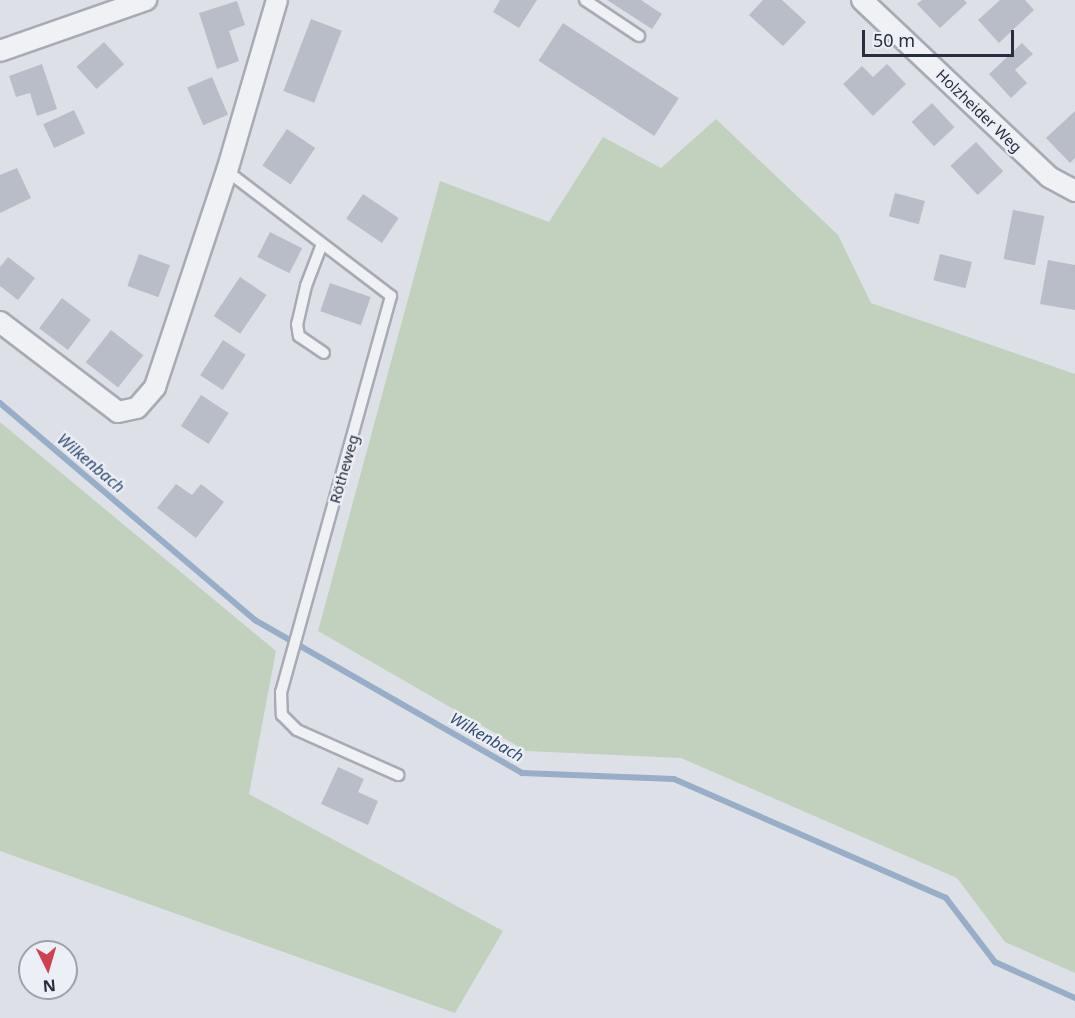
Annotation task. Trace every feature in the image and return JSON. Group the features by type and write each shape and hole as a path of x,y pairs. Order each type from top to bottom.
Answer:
{"street":[{"path":"0,51 146,0"},
{"path":"0,322 118,412 137,408 154,387 227,171 277,0"},
{"name":"Holzheider Weg","path":"862,0 1049,177 1075,191"}],"lane":[{"path":"585,0 639,36"},
{"name":"Rötheweg","path":"227,171 391,296 281,692 282,715 297,730 398,776"},
{"path":"322,244 306,286 297,324 299,336 324,353"}],"green space":[{"path":"716,119 838,235 871,303 1075,374 1075,973 1005,942 957,878 681,758 526,751 318,631 440,181 549,222 603,137 661,168"},
{"path":"0,422 276,651 249,794 503,931 455,1013 0,851"}],"building":[{"path":"500,0 537,0 519,28 493,12"},
{"path":"607,0 641,0 662,14 652,29"},
{"path":"763,0 782,0 806,22 783,46 749,15"},
{"path":"922,0 964,0 967,3 940,28 917,4"},
{"path":"1000,0 1025,0 1034,10 999,43 978,20"},
{"path":"237,1 245,25 229,31 239,61 217,69 199,13"},
{"path":"311,19 342,31 314,103 283,91"},
{"path":"563,23 679,98 654,136 538,61"},
{"path":"104,42 124,64 97,89 77,67"},
{"path":"1022,43 1033,54 1015,70 1027,83 1011,98 989,74"},
{"path":"42,64 57,109 37,116 30,93 16,97 9,76"},
{"path":"887,64 906,84 873,116 843,84 862,66 873,77"},
{"path":"212,77 228,115 203,125 187,88"},
{"path":"932,103 955,127 934,146 912,122"},
{"path":"74,110 85,134 54,148 43,124"},
{"path":"1075,111 1075,158 1070,163 1046,138"},
{"path":"287,129 315,148 291,184 262,165"},
{"path":"976,142 1003,171 978,195 950,166"},
{"path":"17,168 31,198 0,213 0,175"},
{"path":"895,193 925,201 919,224 889,216"},
{"path":"363,194 399,218 382,243 346,219"},
{"path":"1013,210 1044,216 1035,265 1003,259"},
{"path":"270,232 302,248 289,273 257,257"},
{"path":"139,254 170,265 158,297 127,286"},
{"path":"940,254 972,262 965,288 933,280"},
{"path":"8,257 35,278 18,300 0,286 0,267"},
{"path":"1048,260 1075,265 1075,310 1040,304"},
{"path":"240,277 267,295 240,334 214,316"},
{"path":"330,283 371,297 361,325 320,311"},
{"path":"62,298 91,320 68,350 39,328"},
{"path":"111,330 143,355 118,388 86,362"},
{"path":"223,340 246,355 223,390 200,375"},
{"path":"201,395 229,413 209,444 181,426"},
{"path":"176,484 192,495 201,484 224,502 196,538 157,508"},
{"path":"338,767 364,779 358,792 378,801 368,825 321,804"}],"waterway":[{"name":"Wilkenbach","path":"0,403 255,620 522,773 674,779 946,898 995,962 1075,998"}]}
